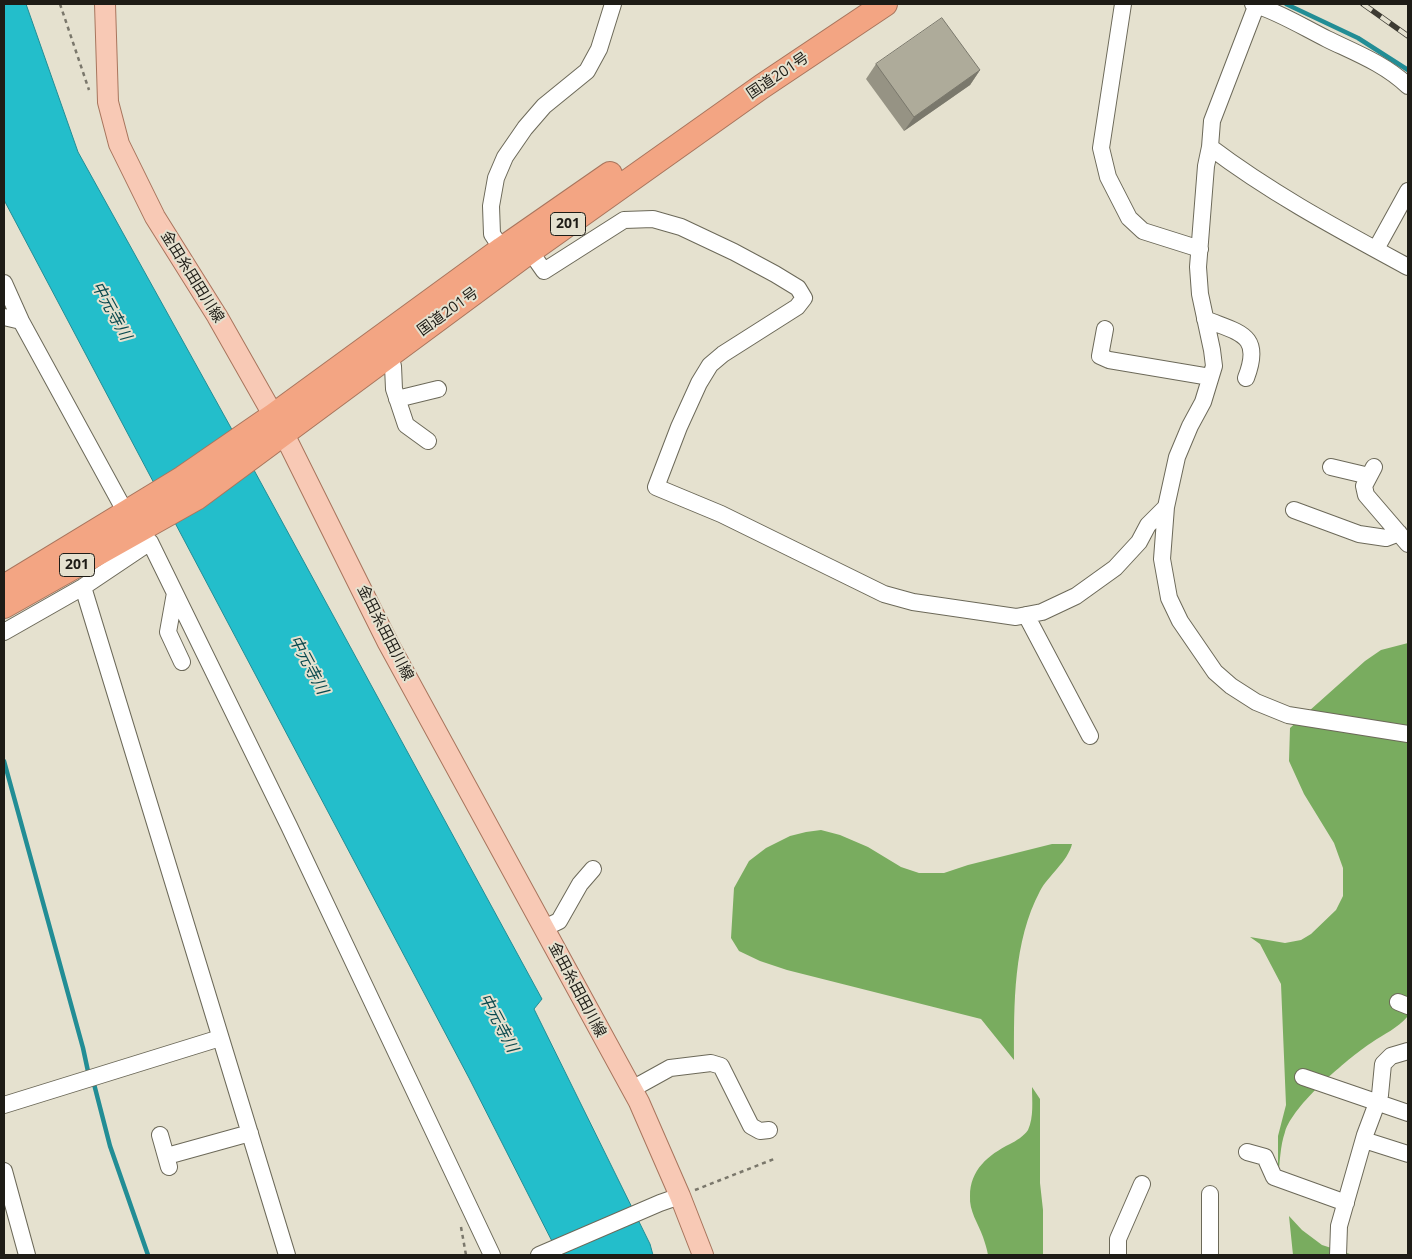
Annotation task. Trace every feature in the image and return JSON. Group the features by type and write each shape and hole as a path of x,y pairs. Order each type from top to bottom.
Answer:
{"highway":[{"name":"国道201号","path":"279,425 502,249 752,75 859,4"},
{"name":"国道201号","path":"4,606 140,523 183,478 252,443 386,357 530,251 761,87 885,4"},
{"name":"国道201号","path":"4,586 140,523"}],"main road":[{"name":"金田糸田田川線","path":"105,4 108,102 119,144 155,218 217,316 279,425 388,643 632,1090 680,1196 703,1255"}],"street":[{"path":"502,249 492,234 491,206 496,178 505,158 525,128 544,106 587,71 600,49 613,4"},
{"path":"1123,4 1101,148 1108,177 1129,218 1143,231 1200,249"},
{"path":"1408,86 1396,74 1376,62 1255,4 1212,121 1206,166 1198,267 1200,294 1214,366 1203,402 1177,457 1166,507 1162,559 1169,598 1180,621 1215,672 1231,686 1256,702 1288,715 1408,734"},
{"path":"1210,147 1238,168 1309,213 1408,267"},
{"path":"1376,249 1408,191"},
{"path":"530,251 544,271 624,220 653,219 681,227 734,252 798,288 804,298 797,307 722,354 710,365 699,383 678,427 656,487 721,514 884,594 946,608 1016,617 1042,612 1076,596 1115,568 1139,542 1148,525 1166,507"},
{"path":"4,283 21,321 140,523 289,826 492,1255"},
{"path":"4,317 21,321"},
{"path":"1206,319 1245,335 1250,344 1253,360 1246,378"},
{"path":"1104,329 1100,356 1109,360 1210,377"},
{"path":"386,357 393,366 394,389 406,425 428,441"},
{"path":"397,399 438,389"},
{"path":"1331,468 1372,471 1364,486 1366,495 1404,539"},
{"path":"1294,510 1359,534 1404,539"},
{"path":"4,632 83,587 140,523"},
{"path":"83,587 287,1255"},
{"path":"175,593 168,632 182,662"},
{"path":"1026,615 1090,736"},
{"path":"544,928 559,920 580,884 593,869"},
{"path":"4,1105 220,1038"},
{"path":"1338,1255 1339,1226 1364,1140 1380,1095 1383,1064 1391,1056 1408,1051"},
{"path":"632,1090 670,1068 711,1063 721,1066 751,1126 760,1131 769,1130"},
{"path":"1303,1078 1378,1101 1408,1113"},
{"path":"160,1135 168,1161 250,1133"},
{"path":"1364,1140 1408,1154"},
{"path":"1247,1152 1265,1157 1274,1177 1346,1203"},
{"path":"4,1171 27,1255"},
{"path":"1118,1255 1118,1239 1142,1184"},
{"path":"1210,1194 1210,1255"},
{"path":"540,1255 680,1196"}],"path":[{"path":"60,4 91,96"},
{"path":"680,1196 774,1159"}],"green space":[{"path":"1408,643 1408,1016 1395,1028 1349,1060 1322,1083 1298,1109 1283,1137 1278,1178 1278,1136 1286,1105 1281,984 1260,944 1250,937 1285,943 1301,940 1311,934 1336,910 1343,896 1343,868 1334,843 1304,794 1289,761 1290,728 1365,661 1381,650"},
{"path":"821,830 840,835 868,847 901,867 919,873 944,873 968,865 1052,844 1072,844 1062,862 1040,891 1025,931 1020,952 1015,995 1014,1060 981,1019 787,970 760,961 739,951 731,938 734,888 749,861 766,848 790,836"},
{"path":"1032,1087 1040,1099 1040,1183 1043,1210 1043,1255 988,1255 971,1207 970,1196 973,1178 988,1158 1020,1138 1028,1130 1032,1114"},
{"path":"1289,1216 1302,1230 1322,1245 1353,1255 1293,1255"}],"water":[{"name":"中元寺川","path":"4,4 26,4 78,152 230,426 542,999 534,1009 650,1244 653,1255 559,1255 469,1078 4,200"}],"building":[{"path":"942,18 980,70 914,117 876,64"}],"waterway":[{"path":"1286,4 1358,38 1408,70"},
{"path":"4,761 83,1048 89,1076"},
{"path":"92,1083 94,1084 110,1146 148,1255"}],"railway":[{"path":"1363,4 1408,36"}]}
